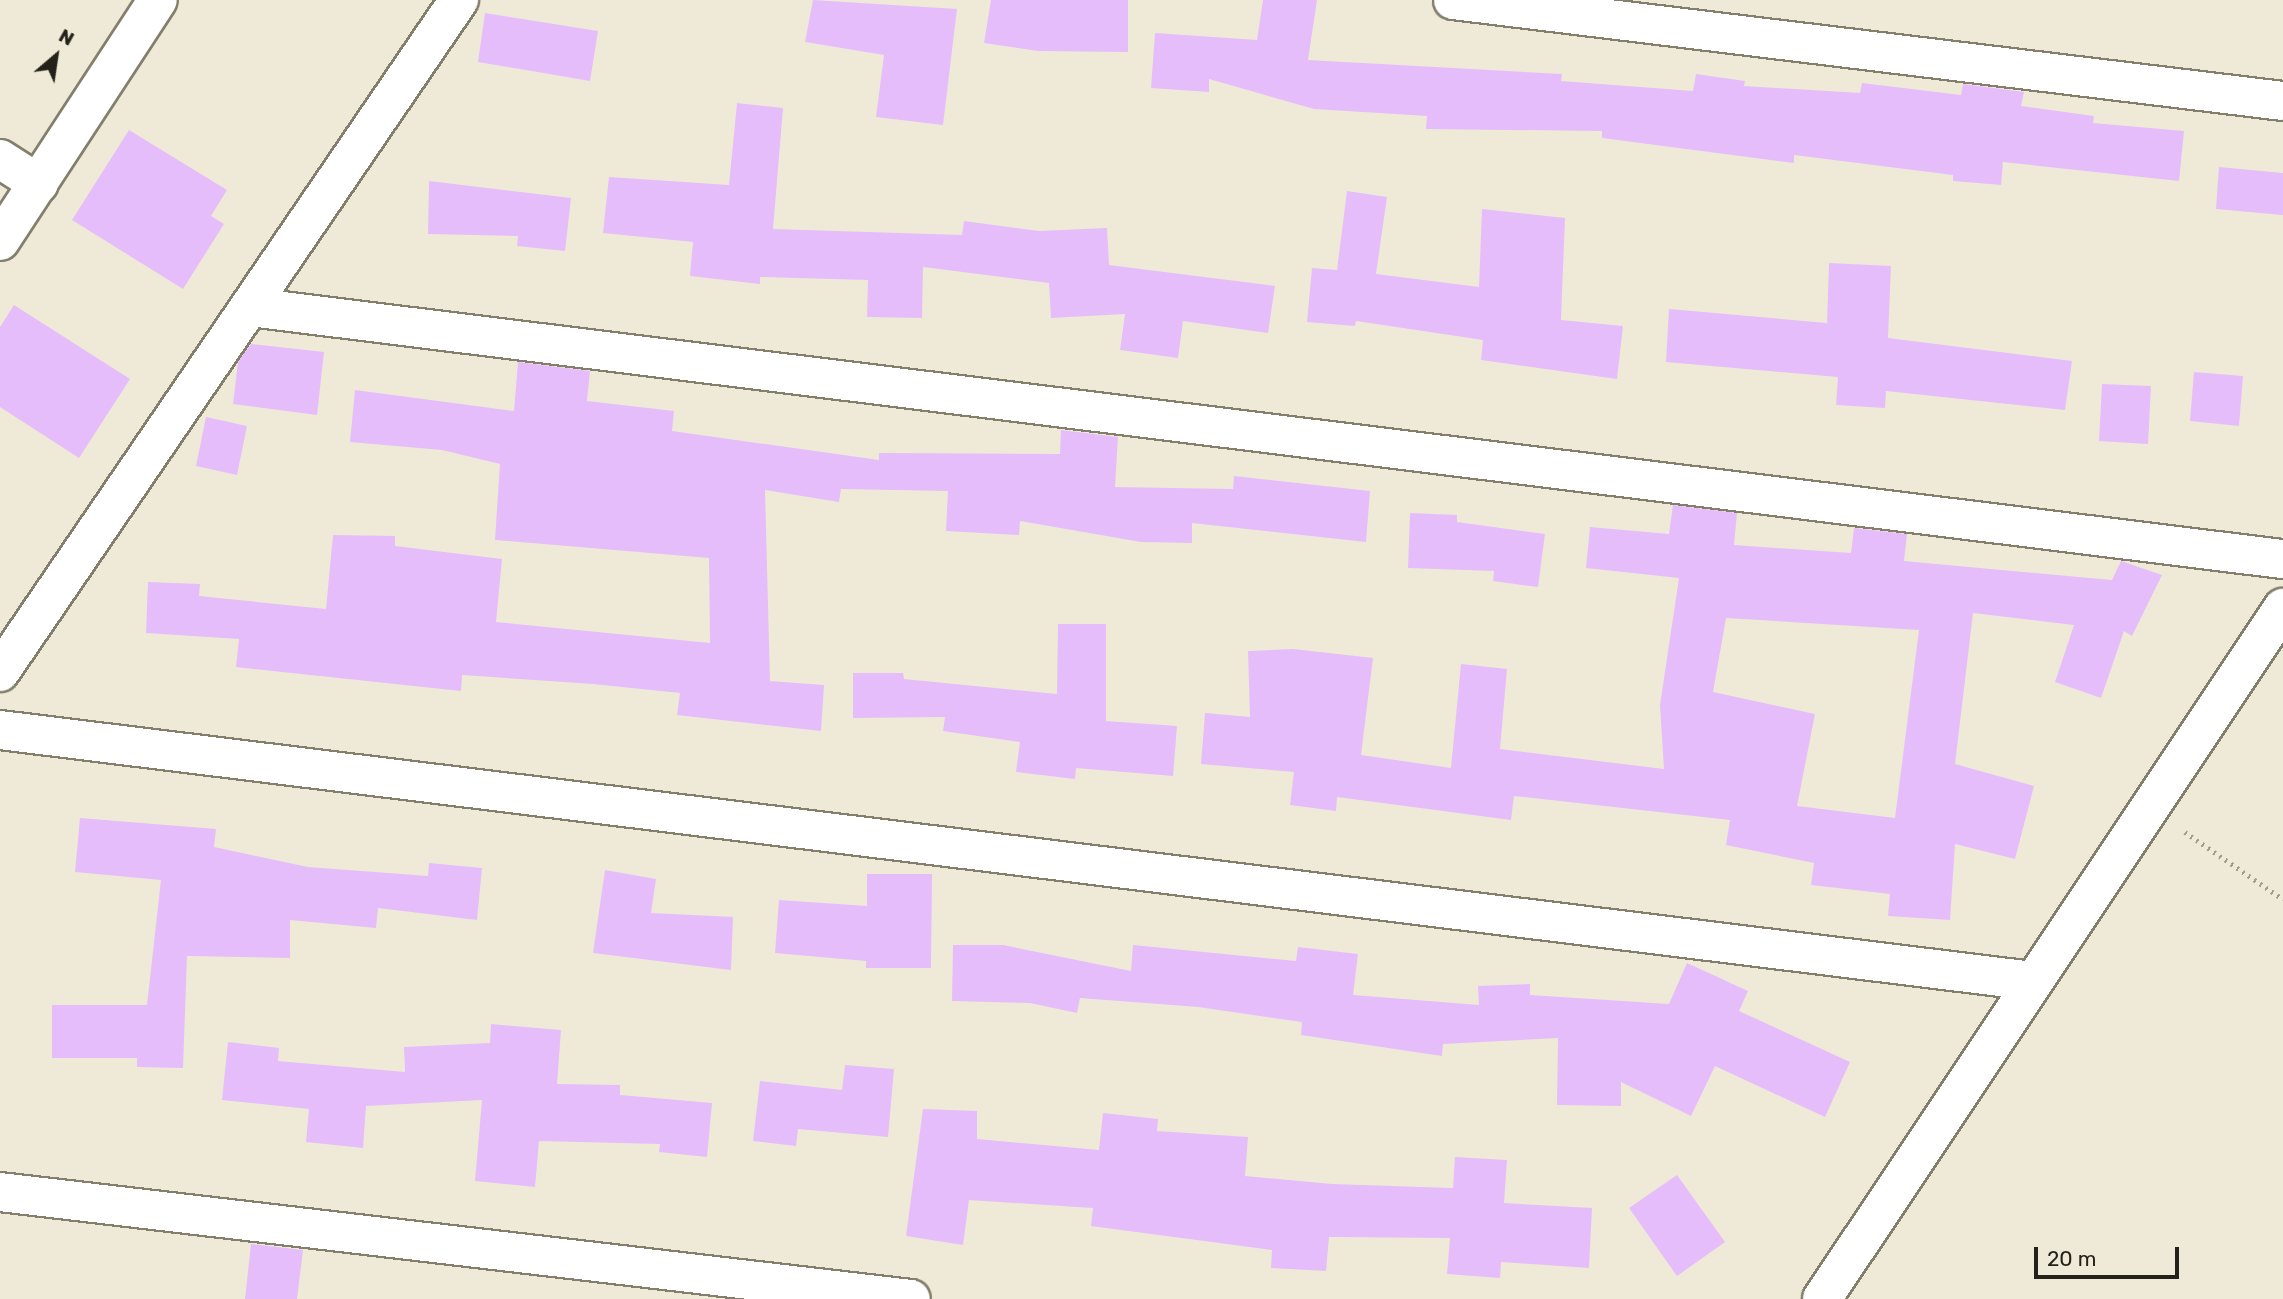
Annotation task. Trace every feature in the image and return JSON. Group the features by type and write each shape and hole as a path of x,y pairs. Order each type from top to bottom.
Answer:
{"street":[{"path":"0,241 158,0"},
{"path":"0,672 459,0"},
{"path":"1453,0 2283,102"},
{"path":"0,159 39,184"},
{"path":"250,307 2283,559"},
{"path":"1822,1299 2283,608"},
{"path":"0,730 2032,981"},
{"path":"0,1192 911,1299"}],"path":[{"path":"2151,809 2283,899"}],"building":[{"path":"813,0 957,9 943,125 876,117 884,55 805,42"},
{"path":"991,0 1128,0 1128,52 1038,51 984,43"},
{"path":"1263,0 1317,0 1308,60 1562,74 1561,81 1693,91 1696,74 1745,81 1744,86 1860,93 1862,83 1961,95 1963,84 2024,92 2021,106 2094,116 2093,123 2184,131 2179,181 2003,162 2001,185 1953,181 1953,175 1794,155 1794,163 1602,138 1602,131 1426,129 1427,116 1314,109 1209,79 1209,92 1151,88 1155,33 1257,40"},
{"path":"485,13 598,31 590,81 478,62"},
{"path":"737,103 783,108 773,229 962,235 964,221 1039,231 1107,228 1109,265 1275,286 1268,333 1183,321 1178,358 1120,350 1125,314 1051,318 1049,283 923,267 922,318 867,317 868,280 760,277 760,284 690,276 693,242 603,233 609,177 729,185"},
{"path":"129,130 227,190 211,216 224,224 183,289 72,220"},
{"path":"2219,167 2283,173 2283,215 2216,209"},
{"path":"429,181 571,198 565,251 517,246 518,236 428,234"},
{"path":"1347,191 1387,197 1376,274 1479,287 1482,209 1565,218 1561,320 1623,326 1617,379 1481,360 1483,340 1356,321 1355,326 1307,322 1312,268 1337,270"},
{"path":"1829,263 1891,266 1888,338 2072,361 2065,410 1886,391 1885,408 1836,405 1838,377 1666,362 1669,309 1827,323"},
{"path":"14,305 130,379 79,458 0,407 0,327"},
{"path":"251,344 324,352 317,415 233,404 238,362"},
{"path":"518,362 590,371 587,401 674,411 672,431 879,460 879,453 1060,454 1061,430 1118,437 1115,487 1233,489 1234,476 1370,491 1366,542 1192,523 1192,543 1141,542 1020,521 1019,535 946,531 948,491 841,489 839,502 765,490 770,681 824,685 821,731 677,715 680,693 462,675 461,691 236,667 239,639 146,633 148,582 200,584 199,596 326,609 333,535 395,536 395,546 502,559 496,622 710,643 709,558 495,540 500,464 442,450 350,442 355,390 514,411"},
{"path":"2194,372 2243,376 2239,426 2190,421"},
{"path":"2102,384 2151,386 2148,444 2099,441"},
{"path":"206,417 247,426 237,475 196,466"},
{"path":"1673,505 1737,513 1734,545 1851,553 1854,528 1907,534 1904,561 2112,580 2121,561 2162,575 2132,636 2124,631 2101,698 2055,682 2074,625 1973,613 1955,764 2034,786 2015,859 1955,844 1950,920 1888,916 1890,894 1811,885 1814,863 1726,845 1730,820 1514,796 1511,820 1337,797 1336,811 1290,805 1294,772 1201,764 1205,713 1250,717 1248,651 1293,649 1373,658 1361,755 1451,768 1461,664 1507,669 1500,749 1664,769 1660,705 1679,578 1586,568 1590,527 1669,534","holes":["1726,618 1919,630 1895,818 1797,806 1815,714 1713,692"]},
{"path":"1410,513 1457,515 1457,522 1545,534 1538,587 1493,581 1494,571 1408,568"},
{"path":"1058,624 1106,624 1106,721 1177,726 1173,776 1076,768 1075,779 1016,772 1020,742 943,731 945,717 853,718 853,673 903,673 904,679 1057,694"},
{"path":"80,818 216,829 214,847 308,867 428,876 429,863 482,868 477,920 378,908 376,928 290,920 290,958 187,956 183,1068 137,1067 137,1058 52,1058 52,1005 147,1005 161,880 75,872"},
{"path":"605,870 656,879 651,913 733,917 731,970 593,953"},
{"path":"867,874 932,874 931,968 866,968 866,961 775,953 779,900 867,906"},
{"path":"953,945 1003,945 1131,971 1133,945 1296,961 1298,947 1358,954 1353,995 1479,1005 1478,986 1530,984 1530,995 1669,1004 1687,963 1748,991 1739,1011 1850,1062 1825,1117 1715,1066 1691,1116 1621,1082 1621,1106 1557,1105 1558,1038 1443,1044 1442,1056 1301,1035 1302,1022 1198,1007 1080,998 1077,1013 1030,1003 952,1001"},
{"path":"491,1024 561,1030 557,1084 620,1085 620,1095 712,1103 707,1157 659,1152 660,1144 539,1141 535,1187 475,1181 482,1100 366,1106 363,1148 306,1142 309,1109 222,1100 228,1042 279,1048 278,1061 405,1072 404,1047 490,1043"},
{"path":"845,1065 894,1069 888,1137 798,1129 796,1146 753,1141 760,1081 842,1090"},
{"path":"923,1109 977,1111 977,1139 1099,1150 1103,1113 1158,1119 1157,1131 1248,1137 1245,1176 1332,1184 1453,1188 1455,1157 1507,1160 1504,1203 1592,1208 1589,1268 1501,1262 1500,1278 1447,1274 1450,1238 1329,1237 1326,1271 1271,1268 1272,1250 1091,1226 1093,1208 969,1200 963,1245 906,1236"},
{"path":"1677,1175 1725,1242 1677,1276 1629,1208"},
{"path":"251,1244 303,1250 297,1299 245,1299"}]}
